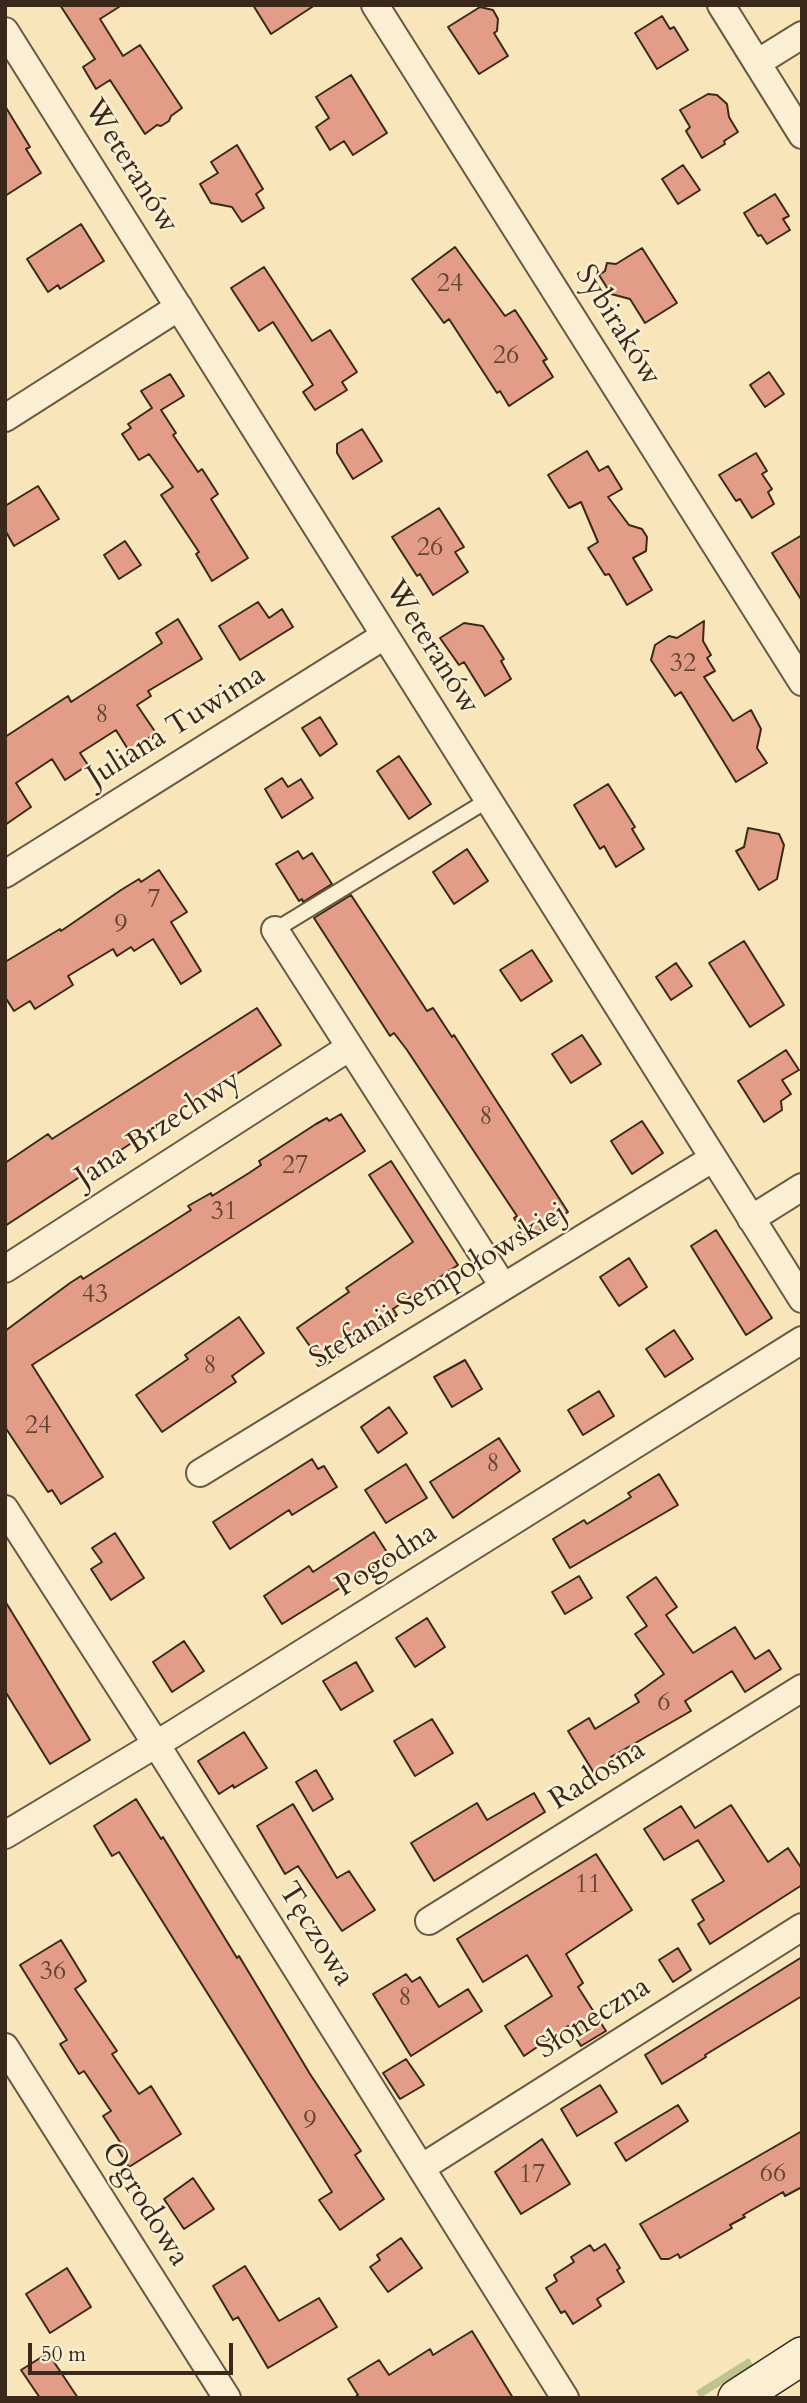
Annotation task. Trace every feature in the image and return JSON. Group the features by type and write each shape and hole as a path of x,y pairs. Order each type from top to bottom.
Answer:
{"street":[{"name":"Sybiraków","path":"375,5 802,682"},
{"path":"721,5 802,135"},
{"name":"Weteranów","path":"5,31 802,1299"},
{"path":"757,63 802,35"},
{"path":"5,418 179,307"},
{"name":"Juliana Tuwima","path":"5,874 384,636"},
{"path":"275,930 503,1286"},
{"name":"Jana Brzechwy","path":"5,1269 350,1047"},
{"name":"Stefanii Sempołowskiej","path":"200,1473 712,1159"},
{"path":"751,1219 802,1187"},
{"name":"Pogodna","path":"5,1835 156,1744 802,1340"},
{"name":"Tęczowa","path":"5,1509 156,1744 565,2398"},
{"name":"Radosna","path":"429,1921 802,1688"},
{"name":"Słoneczna","path":"421,2168 802,1927"},
{"name":"Ogrodowa","path":"5,2047 227,2398"},
{"path":"737,2398 802,2356"}],"lane":[{"path":"275,930 488,800"}],"green space":[{"path":"749,2358 753,2365 700,2398 696,2391"}],"building":[{"path":"60,5 122,5 100,19 123,56 140,45 182,108 171,116 169,121 161,126 157,125 145,134 110,80 96,89 83,67 95,59"},
{"path":"253,5 315,5 271,34"},
{"path":"480,7 493,10 498,19 497,31 494,33 508,56 479,74 448,27"},
{"path":"662,16 670,29 674,27 688,50 657,69 635,33"},
{"path":"351,75 387,133 353,155 344,141 330,150 316,127 329,118 316,97"},
{"path":"708,94 717,95 727,104 729,117 738,132 724,141 725,144 702,158 686,131 690,127 680,110"},
{"path":"5,106 30,147 26,149 41,173 5,196"},
{"path":"237,145 263,189 256,194 264,208 242,222 232,207 211,203 200,184 218,173 211,162"},
{"path":"683,165 700,190 678,204 662,179"},
{"path":"775,194 789,216 783,219 790,230 767,244 761,235 758,236 744,213"},
{"path":"81,224 104,261 60,289 58,285 48,292 27,259"},
{"path":"455,247 505,316 515,310 547,359 543,361 553,377 509,406 500,391 497,393 449,319 444,323 412,279"},
{"path":"642,248 677,303 645,323 630,299 611,294 599,275 605,271 607,263 616,264"},
{"path":"264,267 312,341 330,330 357,372 342,382 347,390 315,410 303,392 313,385 273,322 259,331 231,288"},
{"path":"769,372 784,394 765,407 750,385"},
{"path":"170,374 184,396 161,410 176,433 173,435 198,472 202,469 218,494 211,499 248,558 212,581 196,554 199,552 161,495 173,487 149,454 139,460 122,434 131,428 128,424 152,408 141,391"},
{"path":"362,429 382,461 353,479 337,453 337,444"},
{"path":"587,451 599,471 608,466 622,489 608,497 629,525 642,529 647,537 646,551 633,558 652,590 627,605 609,574 605,575 588,548 598,542 581,502 569,508 548,475"},
{"path":"756,453 767,471 762,474 772,489 768,492 774,504 752,518 740,499 736,501 719,475"},
{"path":"38,486 59,519 14,546 5,530 5,506"},
{"path":"439,508 464,547 455,552 468,572 433,595 392,537"},
{"path":"802,535 802,601 772,553"},
{"path":"125,541 141,565 119,579 104,555"},
{"path":"258,602 269,618 282,609 293,627 240,660 219,626"},
{"path":"178,619 202,659 148,691 151,696 137,705 156,733 129,751 116,730 80,753 88,765 65,780 52,759 16,783 31,807 5,825 5,737 68,696 71,702 162,643 156,633"},
{"path":"704,621 703,641 711,655 707,658 715,671 704,677 733,721 751,710 761,729 757,748 767,763 736,782 681,692 675,696 651,660 655,645 669,636 677,638"},
{"path":"464,623 483,626 504,659 501,661 511,679 485,696 464,662 459,665 440,638"},
{"path":"320,717 337,744 320,756 302,728"},
{"path":"399,756 431,804 409,819 377,771"},
{"path":"282,778 288,787 301,779 313,798 282,818 265,789"},
{"path":"608,784 635,827 632,829 644,849 616,867 604,846 600,849 574,805"},
{"path":"748,828 779,834 784,845 777,879 759,890 736,851 744,847"},
{"path":"467,849 488,881 454,904 433,872"},
{"path":"298,851 303,859 312,853 332,884 303,902 302,899 299,901 276,864"},
{"path":"159,870 187,912 171,922 201,971 181,984 153,939 134,951 131,947 117,956 113,949 68,976 73,985 35,1009 30,1001 14,1011 5,997 5,962 60,929 61,931 139,879 141,882"},
{"path":"351,895 427,1011 433,1008 452,1037 454,1035 568,1212 527,1239 514,1218 517,1216 407,1050 394,1033 390,1036 314,918"},
{"path":"744,941 784,1005 750,1027 709,963"},
{"path":"532,950 552,981 521,1001 500,970"},
{"path":"676,963 692,986 671,1000 656,977"},
{"path":"257,1008 281,1045 5,1226 5,1163 48,1134 52,1139"},
{"path":"582,1035 601,1064 571,1083 552,1054"},
{"path":"786,1050 799,1070 782,1080 791,1094 781,1101 782,1110 764,1122 738,1081"},
{"path":"341,1114 365,1151 32,1365 103,1477 61,1504 52,1490 48,1492 5,1427 5,1331 70,1283 81,1276 83,1279 191,1210 188,1206 211,1193 212,1196 249,1173 261,1165 259,1161 316,1124"},
{"path":"642,1121 663,1153 632,1174 611,1141"},
{"path":"391,1161 458,1265 393,1309 397,1315 324,1366 297,1328 349,1292 346,1288 413,1242 369,1175"},
{"path":"716,1230 772,1318 746,1335 691,1246"},
{"path":"629,1258 647,1287 619,1306 600,1277"},
{"path":"239,1317 264,1353 232,1376 236,1382 162,1432 136,1395 188,1359 185,1355"},
{"path":"674,1330 693,1359 665,1377 646,1349"},
{"path":"465,1360 482,1389 452,1407 434,1377"},
{"path":"599,1391 614,1416 583,1435 568,1410"},
{"path":"389,1407 407,1433 378,1453 361,1427"},
{"path":"499,1438 520,1471 453,1518 430,1482"},
{"path":"312,1459 318,1469 324,1466 337,1487 292,1515 289,1510 230,1549 213,1522"},
{"path":"406,1464 427,1498 386,1523 365,1490"},
{"path":"659,1474 678,1505 570,1568 553,1539 584,1520 587,1524 631,1497 628,1493"},
{"path":"374,1532 390,1557 282,1624 264,1596 309,1566 313,1572"},
{"path":"115,1533 144,1578 111,1600 91,1569 102,1562 92,1548"},
{"path":"579,1576 592,1598 565,1614 552,1592"},
{"path":"656,1577 677,1607 666,1615 693,1653 735,1627 755,1659 769,1650 781,1669 745,1692 732,1671 685,1701 691,1711 611,1757 614,1761 594,1773 568,1731 589,1718 595,1729 639,1702 635,1695 664,1674 635,1634 647,1626 627,1597"},
{"path":"5,1601 90,1740 50,1764 5,1691"},
{"path":"427,1618 445,1647 415,1667 396,1638"},
{"path":"184,1641 204,1671 172,1692 153,1662"},
{"path":"356,1662 373,1691 341,1710 323,1681"},
{"path":"432,1719 453,1753 415,1776 394,1741"},
{"path":"244,1732 267,1768 219,1794 198,1761"},
{"path":"316,1770 333,1799 313,1811 296,1782"},
{"path":"534,1793 545,1812 434,1881 411,1843 477,1803 487,1820"},
{"path":"136,1799 161,1839 163,1837 361,2151 355,2155 384,2199 340,2230 319,2200 332,2192 119,1852 112,1856 94,1826"},
{"path":"293,1804 337,1878 349,1871 375,1910 342,1931 298,1866 285,1874 257,1826"},
{"path":"731,1805 768,1862 788,1848 802,1869 802,1885 710,1944 698,1924 704,1920 692,1900 724,1881 698,1840 664,1860 644,1829 681,1806 695,1828"},
{"path":"596,1854 632,1910 566,1954 583,1983 578,1987 606,2031 581,2046 568,2026 524,2056 505,2026 552,1996 527,1955 483,1982 457,1939"},
{"path":"61,1940 86,1981 75,1989 117,2051 112,2054 139,2094 151,2086 181,2134 129,2167 117,2148 122,2145 103,2116 111,2111 84,2071 79,2074 60,2044 67,2040 20,1965"},
{"path":"678,1948 691,1970 673,1982 659,1960"},
{"path":"802,1957 802,1996 662,2084 645,2055"},
{"path":"406,1974 412,1982 420,1977 439,2007 468,1989 482,2011 411,2056 373,1994"},
{"path":"406,2059 424,2085 400,2099 383,2073"},
{"path":"600,2085 617,2112 577,2136 561,2109"},
{"path":"678,2105 688,2121 626,2161 615,2143"},
{"path":"802,2131 802,2187 785,2196 783,2192 743,2215 745,2217 730,2225 732,2228 680,2258 678,2254 669,2259 661,2259 640,2224"},
{"path":"542,2139 570,2184 521,2214 495,2172"},
{"path":"193,2178 214,2209 184,2229 164,2199"},
{"path":"401,2238 422,2268 388,2292 370,2267 380,2260 377,2255"},
{"path":"605,2244 620,2268 617,2270 624,2282 597,2299 601,2306 573,2324 565,2311 561,2313 546,2288 557,2281 554,2275 574,2262 571,2257 590,2245 594,2251"},
{"path":"245,2266 279,2321 319,2298 337,2327 268,2368 238,2317 233,2320 213,2286"},
{"path":"67,2268 91,2307 50,2333 26,2294"},
{"path":"472,2331 513,2398 354,2398 358,2395 348,2379 379,2360 389,2375 430,2349 433,2355"},
{"path":"48,2353 78,2398 40,2398 21,2370"}]}
